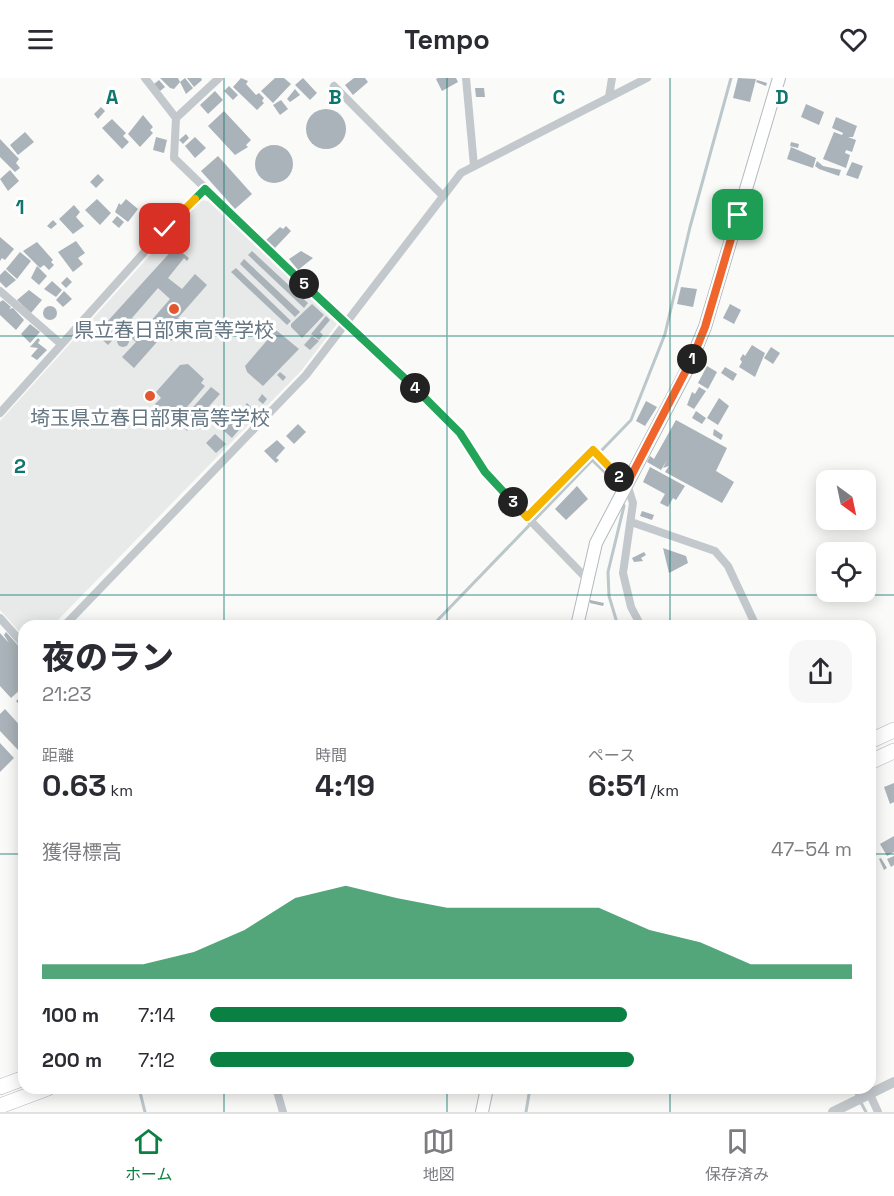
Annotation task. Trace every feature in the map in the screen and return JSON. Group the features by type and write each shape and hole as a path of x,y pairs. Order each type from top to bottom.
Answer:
{"highway":[{"path":"876,738 894,730"},
{"path":"876,759 894,751"},
{"path":"0,1087 18,1080"},
{"path":"0,1106 32,1094"}],"main road":[{"path":"578,620 596,543 688,368 705,327 779,78"},
{"path":"482,1112 486,1094"}],"street":[{"path":"145,78 176,118 174,158 440,411 460,433 491,480 586,579"},
{"path":"176,118 219,78"},
{"path":"466,78 474,166"},
{"path":"609,97 612,78"},
{"path":"70,620 306,375 461,173 647,78"},
{"path":"334,86 443,196"},
{"path":"0,414 61,344 205,189"},
{"path":"0,291 61,344"},
{"path":"527,517 593,450 625,486 633,503 623,573 632,607 638,620"},
{"path":"631,522 714,551 728,566 753,620"},
{"path":"0,618 18,638"},
{"path":"876,1088 894,1082"},
{"path":"278,1094 283,1112"},
{"path":"834,1112 863,1094"},
{"path":"869,1094 878,1112"}],"shaded area":[{"name":"埼玉県立春日部東高等学校","path":"200,200 208,201 337,324 301,371 58,620 18,620 18,630 0,610 0,421"}],"building":[{"path":"160,78 178,78 180,82 174,89"},
{"path":"185,78 193,88 186,94 180,82"},
{"path":"187,78 201,78 202,80 194,87"},
{"path":"241,78 248,81 246,84 256,95 259,93 264,98 262,101 264,103 257,110 233,87"},
{"path":"275,78 284,78 291,84 273,103 261,91"},
{"path":"303,78 317,93 310,100 295,85"},
{"path":"354,78 365,78 368,82 353,95 345,85"},
{"path":"456,78 458,82 442,91 436,79"},
{"path":"738,78 756,79 750,102 733,98"},
{"path":"159,80 165,87 160,91 154,84"},
{"path":"757,80 767,83 766,86 756,82"},
{"path":"229,86 238,95 233,100 224,91"},
{"path":"475,88 484,88 485,97 476,97"},
{"path":"295,89 300,95 290,102 287,99"},
{"path":"215,91 223,100 208,114 200,105"},
{"path":"281,100 288,109 280,115 273,105"},
{"path":"806,104 824,112 819,125 801,117"},
{"path":"101,107 105,111 98,119 94,114"},
{"path":"326,109 334,110 340,115 345,121 345,137 340,143 334,148 326,149 318,148 312,143 307,137 306,129 307,121 312,115 318,110"},
{"path":"224,111 251,140 246,145 248,147 235,155 208,126"},
{"path":"143,115 153,127 150,130 153,133 140,147 128,134"},
{"path":"836,117 857,126 853,137 848,137 856,140 852,152 846,150 845,153 850,155 846,168 823,159 834,132 842,135 843,133 832,128"},
{"path":"112,119 126,133 123,136 129,142 122,149 102,128"},
{"path":"25,132 34,142 18,155 10,145"},
{"path":"186,134 189,138 183,144 179,140"},
{"path":"156,137 167,140 164,153 153,150"},
{"path":"195,137 206,148 195,158 185,146"},
{"path":"0,139 19,159 16,163 20,168 15,172 0,157"},
{"path":"791,142 799,144 798,148 790,146"},
{"path":"274,145 288,150 293,164 288,178 274,183 260,178 255,164 260,150"},
{"path":"791,147 816,158 813,168 787,159"},
{"path":"218,156 252,194 235,209 201,171"},
{"path":"817,161 823,166 841,170 839,176 819,169 815,166"},
{"path":"852,162 863,166 858,179 846,175"},
{"path":"10,170 19,181 8,191 0,179"},
{"path":"98,174 104,180 96,188 90,182"},
{"path":"97,199 111,213 100,225 85,210"},
{"path":"126,199 138,209 128,222 115,212 119,203 121,205"},
{"path":"74,205 80,212 76,217 84,226 73,234 59,219"},
{"path":"168,209 172,214 165,220 161,216"},
{"path":"117,216 124,222 119,228 112,222"},
{"path":"53,220 57,224 51,229 47,226"},
{"path":"286,226 291,231 274,249 266,240 280,227 283,229"},
{"path":"168,233 170,235 153,254 151,252"},
{"path":"0,237 14,249 5,260 2,258 0,261"},
{"path":"76,241 85,253 78,258 83,264 73,272 58,252"},
{"path":"37,242 53,260 51,262 54,265 49,270 44,265 40,268 23,251"},
{"name":"県立春日部東高等学校","path":"175,247 189,258 187,261 184,258 168,278 182,289 195,274 207,285 178,318 185,324 171,341 164,334 134,368 122,357 136,342 122,330 108,345 96,334","holes":["158,288 170,299 144,329 132,318"]},
{"path":"252,251 308,303 304,308 248,255"},
{"path":"301,251 313,258 298,270 289,259"},
{"path":"20,252 31,261 17,279 6,269"},
{"path":"244,259 300,312 295,317 240,264"},
{"path":"37,266 47,276 39,285 31,278"},
{"path":"236,268 291,321 287,325 231,272"},
{"path":"5,270 16,280 6,288 0,282 0,275"},
{"path":"67,277 72,282 66,288 61,283"},
{"path":"52,281 62,290 56,297 44,289"},
{"path":"681,287 697,289 693,307 677,304"},
{"path":"29,290 42,300 31,313 17,300"},
{"path":"64,291 72,299 63,307 56,300"},
{"path":"3,300 11,307 9,309 13,308 24,320 16,330 0,315 0,302"},
{"path":"312,304 324,315 302,338 291,327 291,324"},
{"path":"730,304 741,310 734,324 723,318"},
{"path":"47,306 53,306 57,313 53,320 47,320 43,316 43,310"},
{"path":"326,316 330,320 320,332 323,335 319,340 311,334"},
{"path":"30,324 40,332 30,343 21,334"},
{"path":"276,330 299,349 263,386 247,372 245,366"},
{"path":"123,335 129,341 123,347 117,341"},
{"path":"312,336 319,341 310,350 304,345"},
{"path":"38,338 40,340 38,343 47,350 37,360 31,356 38,348 30,347"},
{"path":"752,345 765,353 755,377 739,367 742,362 740,359 743,354 745,356"},
{"path":"771,347 780,353 773,364 764,358"},
{"name":"県立春日部東高等学校","path":"188,364 204,379 201,383 205,386 181,414 178,416 173,412 169,416 155,404 161,398 156,392 180,365"},
{"path":"707,366 717,372 708,389 698,383"},
{"path":"725,367 737,374 733,381 721,373"},
{"path":"280,372 286,377 283,381 277,375"},
{"path":"211,387 220,394 187,431 179,423"},
{"path":"699,387 706,391 694,409 687,405 692,392 695,394"},
{"path":"262,394 267,399 263,404 258,400"},
{"path":"719,398 729,406 718,425 707,418"},
{"path":"646,401 657,407 645,426 636,421"},
{"path":"247,403 255,411 232,438 223,430"},
{"path":"696,411 706,418 702,424 692,418"},
{"path":"676,420 727,448 716,471 734,482 722,503 665,472 669,466 663,468 667,460 661,470 647,462 650,456 654,459"},
{"path":"298,424 306,432 294,444 286,436"},
{"path":"714,429 723,435 721,440 713,435"},
{"path":"215,434 226,444 216,453 206,443"},
{"path":"277,440 285,448 276,458 279,460 276,463 264,451"},
{"path":"650,467 685,486 676,500 673,498 668,507 660,503 665,494 643,482"},
{"path":"577,486 588,499 566,520 555,509"},
{"path":"642,511 654,515 652,520 640,516"},
{"path":"663,548 686,556 688,563 669,573"},
{"path":"644,552 646,555 641,558 643,561 634,562 632,558"},
{"path":"590,600 604,603 603,606 590,603"},
{"path":"6,632 18,645 18,692 11,698 0,686 0,633 9,643 4,635"},
{"path":"5,709 18,723 18,750 0,731 0,714"},
{"path":"0,743 14,758 0,772"},
{"path":"894,783 894,802 890,804 884,787"},
{"path":"894,836 894,852 887,856 880,844"},
{"path":"894,856 894,865 891,867 887,859"},
{"path":"881,858 887,868 884,870 879,859"}],"waterway":[{"path":"438,620 631,420 665,334 690,227 731,78"},
{"path":"592,460 616,483 619,492"},
{"path":"616,620 609,596 608,572 624,506 622,502"},
{"path":"140,1094 145,1112"},
{"path":"526,1112 529,1094"},
{"path":"856,1094 866,1112"}],"place":[{"name":"県立春日部東高等学校","path":"174,309"},
{"name":"埼玉県立春日部東高等学校","path":"150,396"}],"route":[{"path":"165,229 205,189 381,358 440,411 460,433 491,480 527,517 593,450 627,484 688,368 705,327 738,215"}]}
